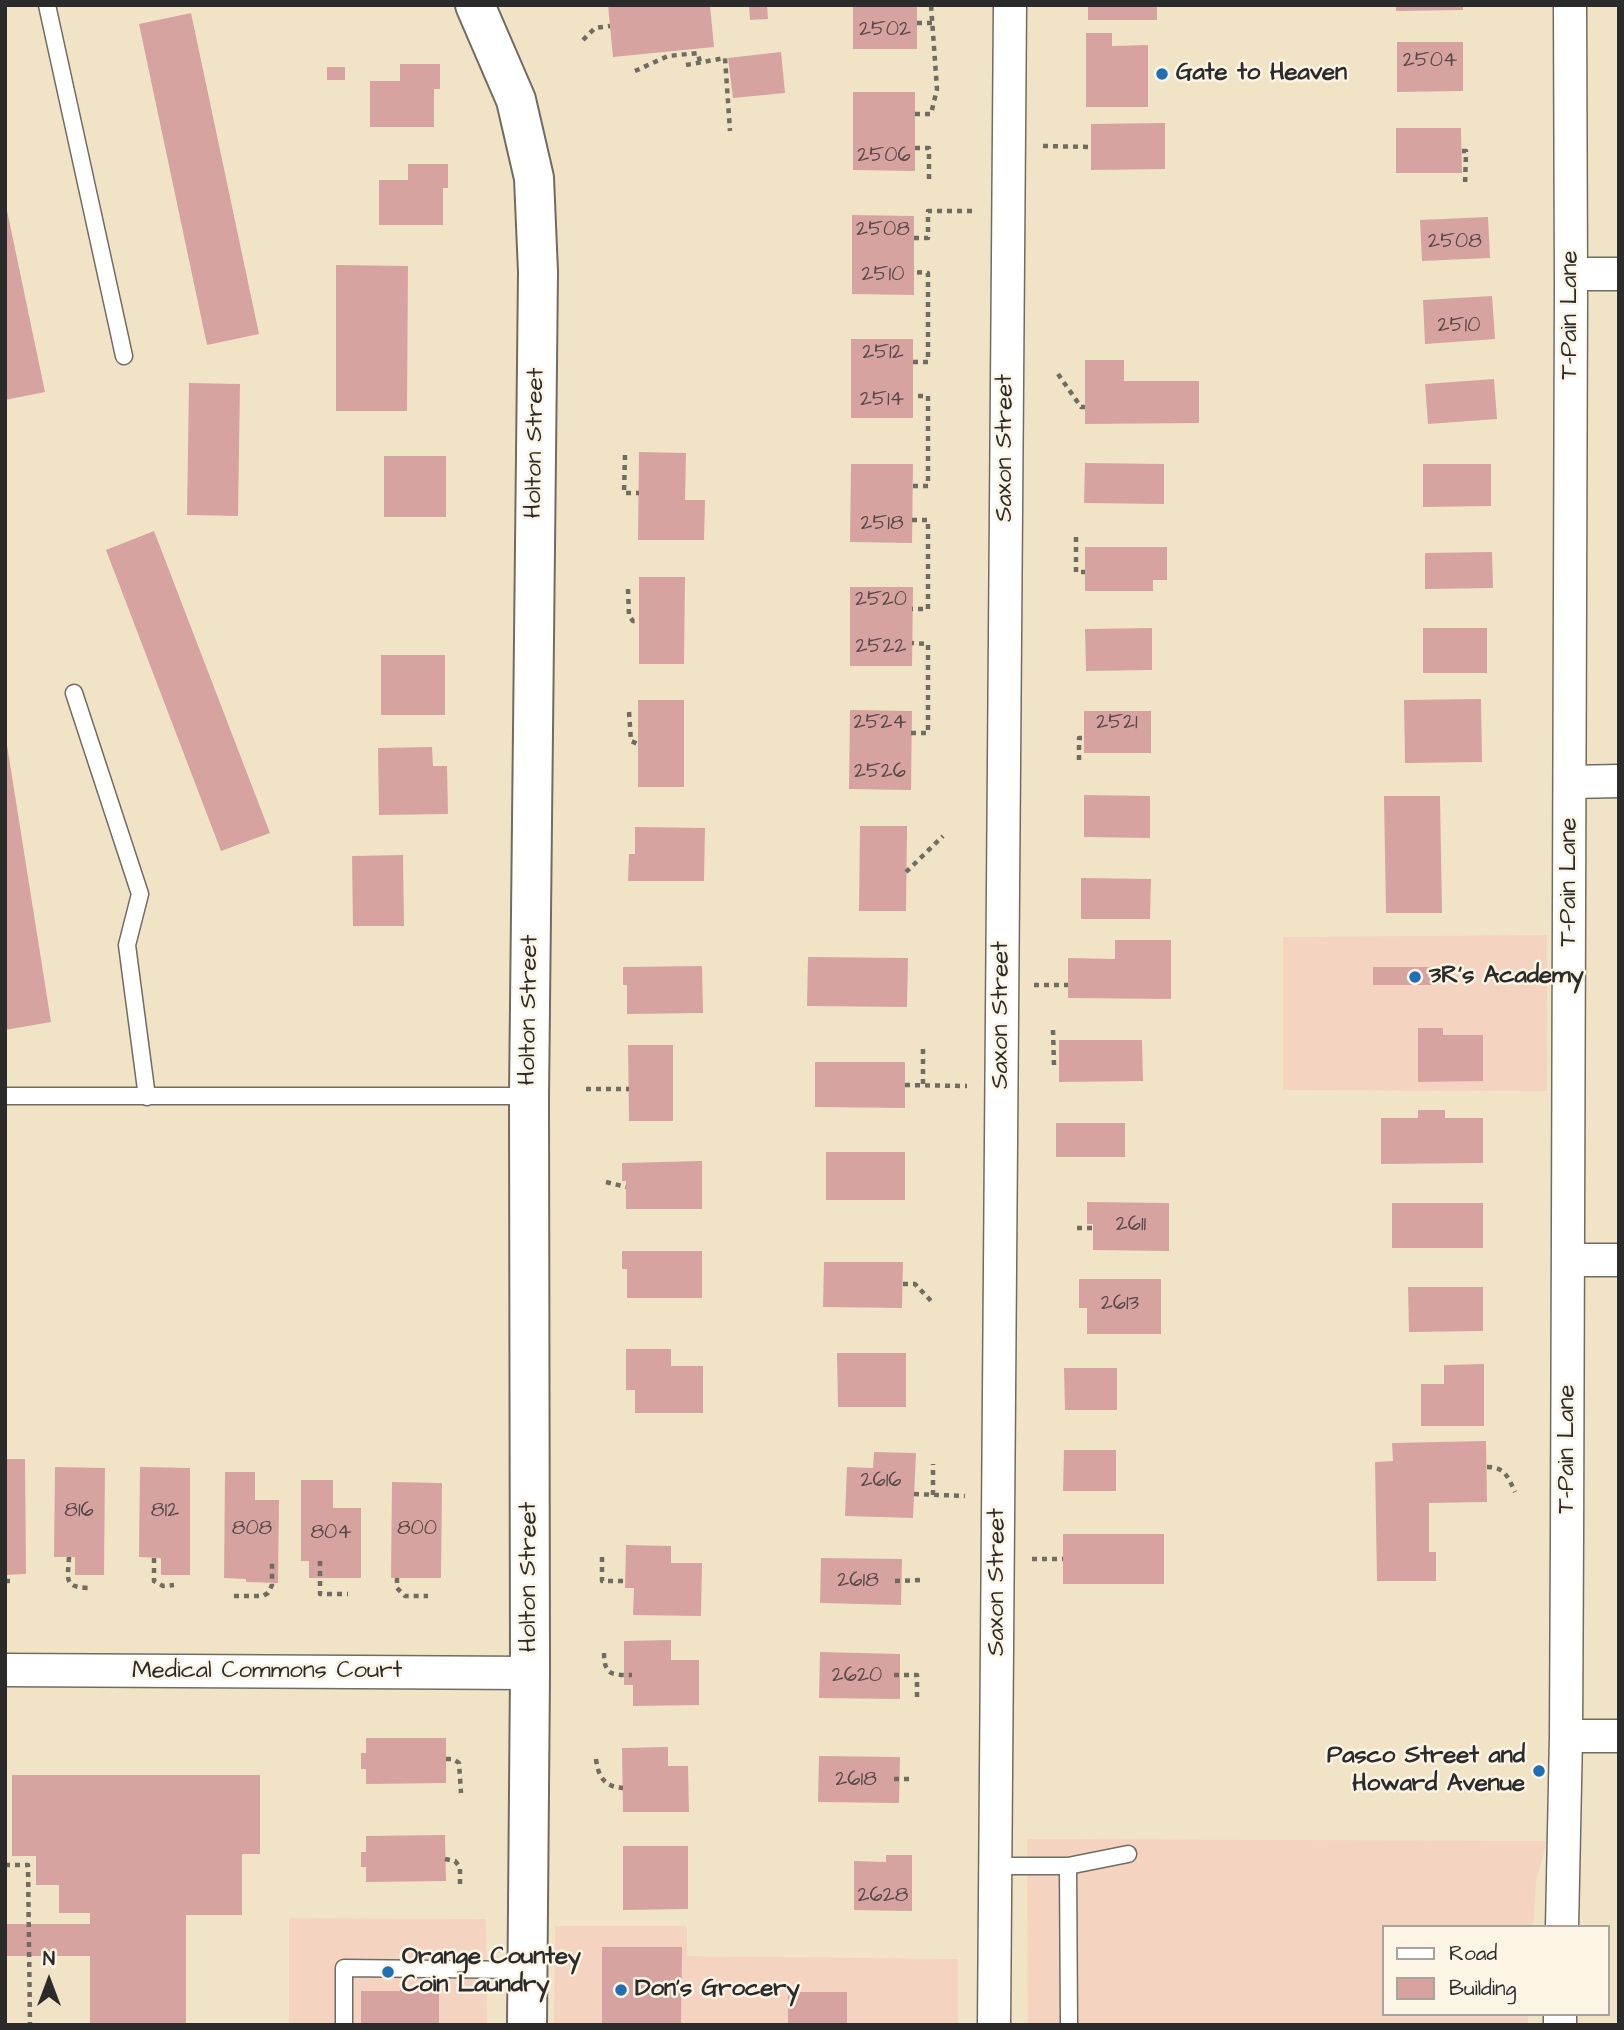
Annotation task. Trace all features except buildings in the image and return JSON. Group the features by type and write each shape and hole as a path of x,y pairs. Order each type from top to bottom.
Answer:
{"street":[{"name":"Holton Street","path":"475,5 516,100 534,178 538,259 529,1096 530,1673 527,2025"},
{"name":"Saxon Street","path":"994,2025 1010,5"},
{"name":"T-Pain Lane","path":"1562,1925 1566,1736 1570,782 1570,5"},
{"path":"1572,274 1619,274"},
{"path":"1570,782 1619,781"},
{"path":"1568,1260 1619,1260"},
{"name":"Medical Commons Court","path":"5,1671 530,1673"},
{"path":"1566,1736 1619,1736"}],"lane":[{"path":"47,5 124,356"},
{"path":"74,693 140,894 127,945 146,1097"},
{"path":"5,1096 529,1096"},
{"path":"996,1866 1068,1866 1128,1854"},
{"path":"1068,1866 1069,2025"},
{"path":"344,2025 344,1968 527,1970"}],"path":[{"path":"915,114 931,114 937,89 931,5"},
{"path":"917,23 933,23"},
{"path":"583,40 595,28 610,26"},
{"path":"635,71 668,56 698,53 700,63"},
{"path":"686,65 726,58 730,131"},
{"path":"1038,146 1091,147"},
{"path":"915,148 929,148 929,179"},
{"path":"1462,150 1466,150 1465,186"},
{"path":"914,238 928,238 928,211 1008,211"},
{"path":"913,362 928,362 928,274 914,272"},
{"path":"1058,374 1081,407 1084,407"},
{"path":"913,396 928,396 928,486 913,486"},
{"path":"625,455 624,494 639,494"},
{"path":"912,520 928,520 928,609 912,609"},
{"path":"1076,537 1076,572 1084,572"},
{"path":"628,589 629,616 634,621 639,621"},
{"path":"911,733 928,733 928,644 912,643"},
{"path":"629,712 631,741 638,744"},
{"path":"1079,760 1079,737 1083,737"},
{"path":"906,872 943,836"},
{"path":"1033,985 1068,985"},
{"path":"1053,1030 1054,1065 1059,1065"},
{"path":"923,1049 923,1085"},
{"path":"905,1085 968,1086"},
{"path":"586,1090 629,1090"},
{"path":"606,1182 626,1187"},
{"path":"1077,1228 1093,1228"},
{"path":"903,1284 915,1284 933,1303"},
{"path":"933,1464 933,1495"},
{"path":"1487,1467 1496,1467 1507,1474 1515,1492"},
{"path":"914,1494 965,1496"},
{"path":"69,1557 68,1580 71,1585 74,1588 88,1588"},
{"path":"602,1557 602,1581 625,1581"},
{"path":"154,1558 154,1581 159,1585 174,1585"},
{"path":"1027,1559 1063,1559"},
{"path":"320,1561 320,1594 348,1594"},
{"path":"234,1596 268,1593 272,1585 272,1562"},
{"path":"397,1578 397,1588 405,1596 428,1595"},
{"path":"895,1581 922,1580"},
{"path":"604,1653 608,1671 615,1675 632,1675"},
{"path":"894,1675 917,1675 917,1698"},
{"path":"446,1759 458,1761 461,1767 461,1793"},
{"path":"596,1759 597,1770 603,1781 608,1786 623,1788"},
{"path":"894,1779 914,1779"},
{"path":"445,1859 455,1861 460,1867 460,1886"},
{"path":"5,1865 27,1865 30,2025"}],"shaded area":[{"name":"3R's Academy","path":"1547,935 1547,1091 1283,1090 1283,937"},
{"path":"1027,1839 1547,1841 1536,1882 1533,1925 1382,1925 1382,2016 1528,2016 1528,2025 1028,2025"},
{"name":"Orange Countey Coin Laundry","path":"289,1918 486,1919 487,2025 289,2025"},
{"path":"555,1926 687,1926 687,1956 958,1959 958,2025 554,2025"}],"place":[{"name":"Gate to Heaven","path":"1162,74"},
{"name":"3R's Academy","path":"1415,977"},
{"name":"Pasco Street and Howard Avenue","path":"1539,1771"},
{"name":"Orange Countey Coin Laundry","path":"388,1972"},
{"name":"Don's Grocery","path":"621,1990"}]}
